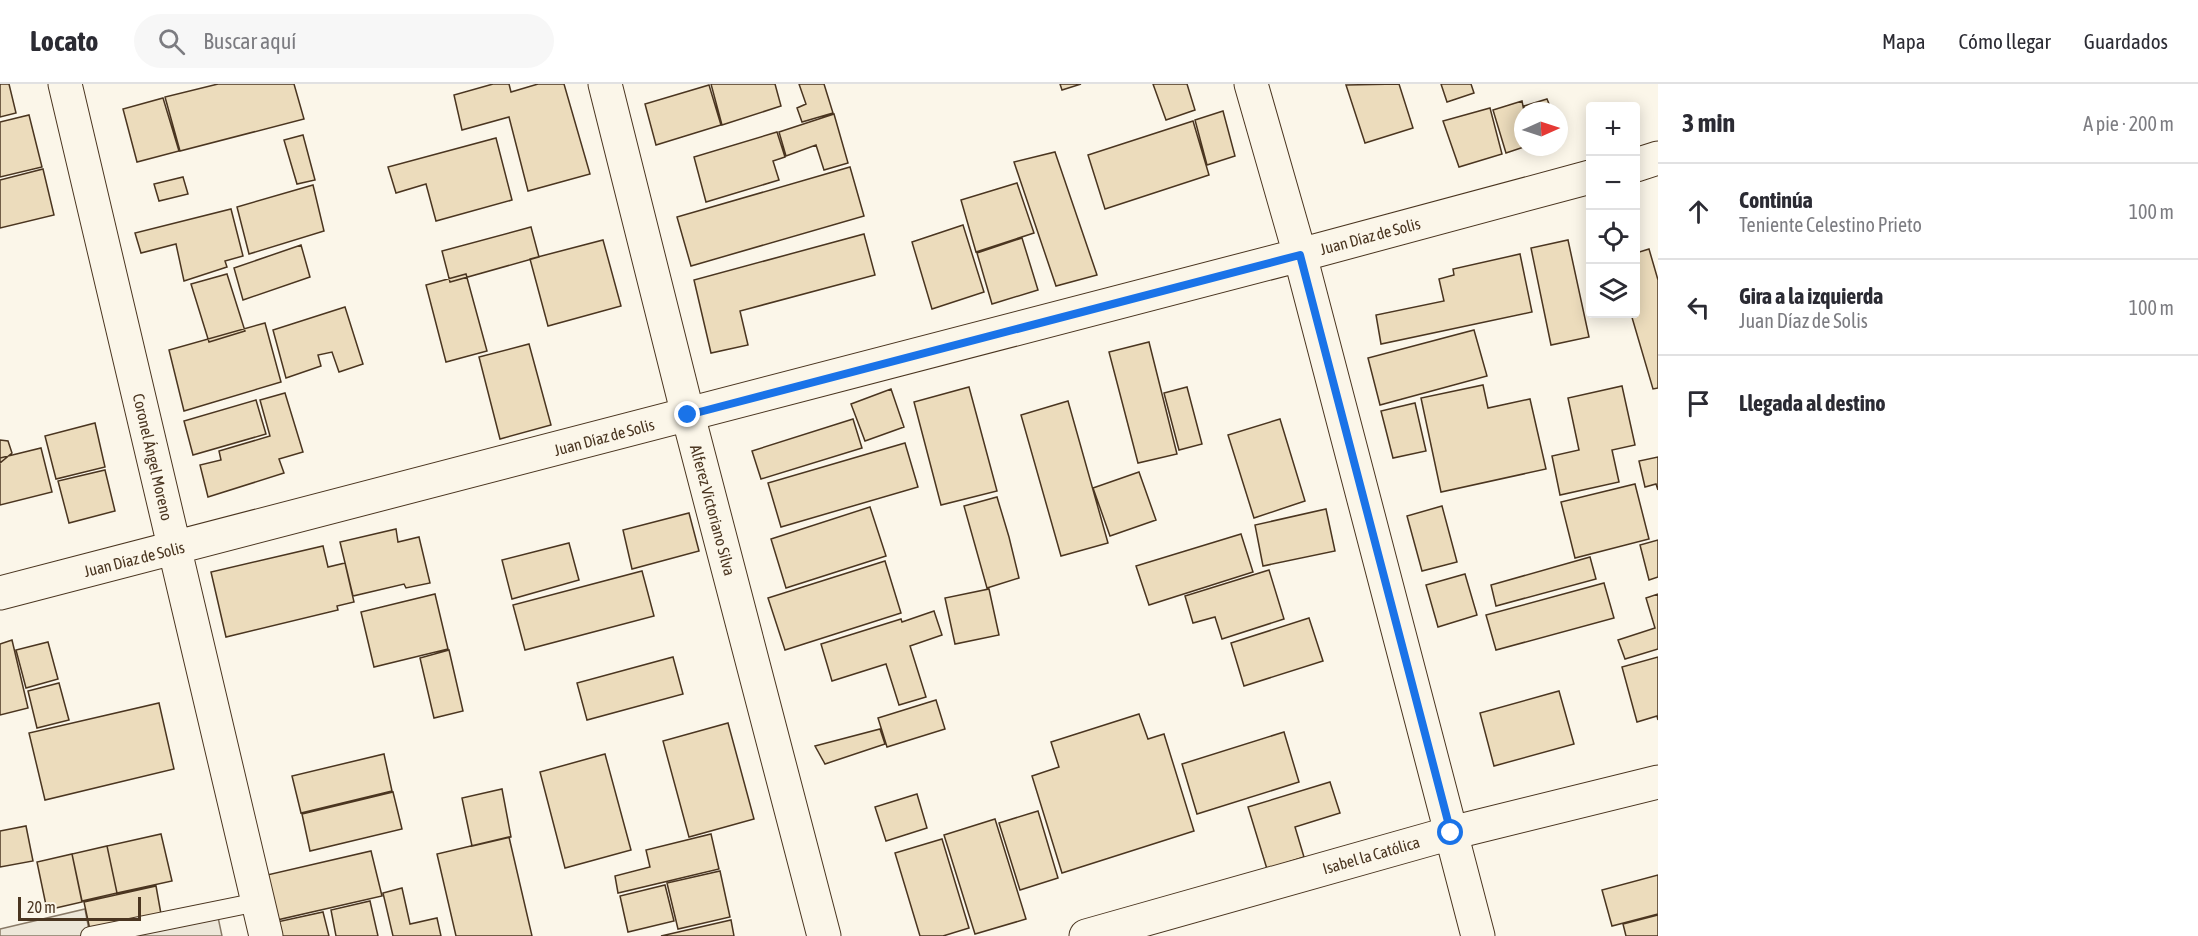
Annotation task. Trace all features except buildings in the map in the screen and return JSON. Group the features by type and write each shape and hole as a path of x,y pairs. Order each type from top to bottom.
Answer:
{"street":[{"name":"Coronel Ángel Moreno","path":"65,84 266,936"},
{"name":"Alferez Victoriano Silva","path":"606,84 688,415 824,936"},
{"path":"1251,84 1300,255 1478,936"},
{"path":"1640,164 1658,159"},
{"name":"Juan Díaz de Solis","path":"0,593 1300,255 1586,178"},
{"name":"Isabel la Católica","path":"1086,936 1451,833 1658,782"}],"lane":[{"path":"90,936 258,902"}],"shaded area":[{"path":"215,903 222,936 0,936 0,929 85,909 89,930"}],"route":[{"path":"688,415 1300,255 1451,833"}]}
